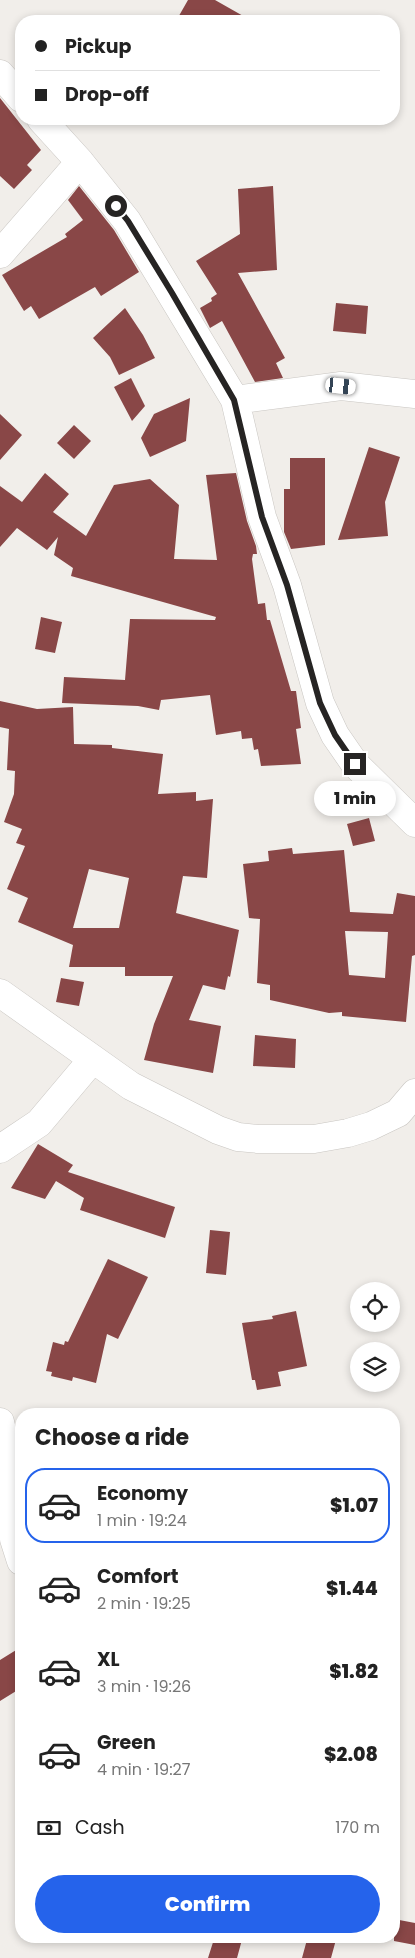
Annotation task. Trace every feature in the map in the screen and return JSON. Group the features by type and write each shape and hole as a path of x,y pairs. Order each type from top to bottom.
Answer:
{"street":[{"path":"0,74 15,91"},
{"path":"46,125 80,162 128,221 234,400 262,517 287,585 320,703 335,735 355,764 415,823"},
{"path":"0,254 80,162"},
{"path":"234,400 341,386 415,394"},
{"path":"0,993 131,1086 218,1130 238,1137 314,1139 348,1134 371,1126 398,1113 415,1093"},
{"path":"0,1149 39,1123 92,1060"},
{"path":"0,1422 6,1447 15,1542"}],"building":[{"path":"188,0 215,0 241,15 179,15"},
{"path":"0,98 15,117 15,125 21,125 41,150 27,165 32,170 14,189 0,176"},
{"path":"79,186 114,230 139,272 101,296 95,287 39,319 31,306 24,311 2,275 67,237 65,234 83,220 68,200"},
{"path":"273,186 277,270 238,273 285,358 276,363 283,378 255,382 222,321 210,328 200,308 212,301 211,298 217,294 196,261 240,234 238,189"},
{"path":"336,303 368,306 366,334 333,331"},
{"path":"125,308 143,335 155,358 119,375 110,357 93,338"},
{"path":"131,378 145,406 132,421 114,387"},
{"path":"190,398 186,441 150,457 141,438 154,414"},
{"path":"0,414 22,435 0,460"},
{"path":"74,425 91,441 74,459 57,443"},
{"path":"369,447 400,457 385,502 388,536 338,540"},
{"path":"290,458 325,458 325,545 291,549 284,532 284,489 290,489"},
{"path":"45,473 69,494 53,512 86,536 114,485 150,479 179,505 174,559 217,560 206,475 236,473 247,521 256,546 257,554 253,554 252,559 258,604 265,603 267,620 270,620 291,691 296,691 301,728 296,729 301,764 261,766 258,749 254,750 252,738 242,739 241,731 216,735 210,695 161,700 159,710 138,706 62,703 64,677 125,680 130,619 215,620 216,617 71,576 73,568 54,555 58,537 47,550 17,528 0,547 0,486 22,502"},
{"path":"41,617 62,622 55,653 35,649"},
{"path":"0,701 37,709 73,707 74,744 112,745 112,748 163,754 158,794 196,792 196,801 213,799 207,878 183,876 176,913 239,930 230,977 228,976 225,990 203,985 189,1020 221,1026 213,1073 144,1060 154,1024 173,976 125,976 125,967 69,967 73,945 18,922 28,898 7,889 25,846 16,843 22,829 4,822 14,794 15,771 7,770 9,729 0,727","holes":["89,869 129,878 119,928 73,928"]},
{"path":"369,818 375,841 353,846 347,824"},
{"path":"292,848 293,854 344,850 350,912 393,914 397,893 415,896 415,955 412,956 406,1022 342,1016 342,1012 329,1013 270,1000 270,985 257,983 260,919 249,918 243,864 269,861 268,851","holes":["345,931 388,932 385,978 349,975"]},
{"path":"61,978 84,982 79,1006 56,1002"},
{"path":"255,1035 296,1039 295,1068 253,1066"},
{"path":"38,1144 73,1165 68,1172 175,1207 165,1238 80,1210 84,1198 56,1181 45,1199 11,1188"},
{"path":"210,1230 230,1232 226,1275 206,1273"},
{"path":"108,1259 148,1277 118,1339 107,1334 96,1383 73,1377 72,1381 51,1376 52,1372 46,1371 53,1342 64,1345 65,1341 68,1342"},
{"path":"296,1311 307,1366 278,1372 281,1386 257,1390 255,1380 252,1380 242,1323 273,1319 272,1316"},
{"path":"15,1651 15,1692 0,1701 0,1660"},
{"path":"400,1920 415,1923 415,1945 400,1942"},
{"path":"213,1943 241,1943 237,1958 208,1958"},
{"path":"306,1943 335,1943 331,1958 302,1958"}],"route":[{"path":"116,206 128,221 172,293 234,400 262,517 287,585 320,703 335,735 355,764"}]}
